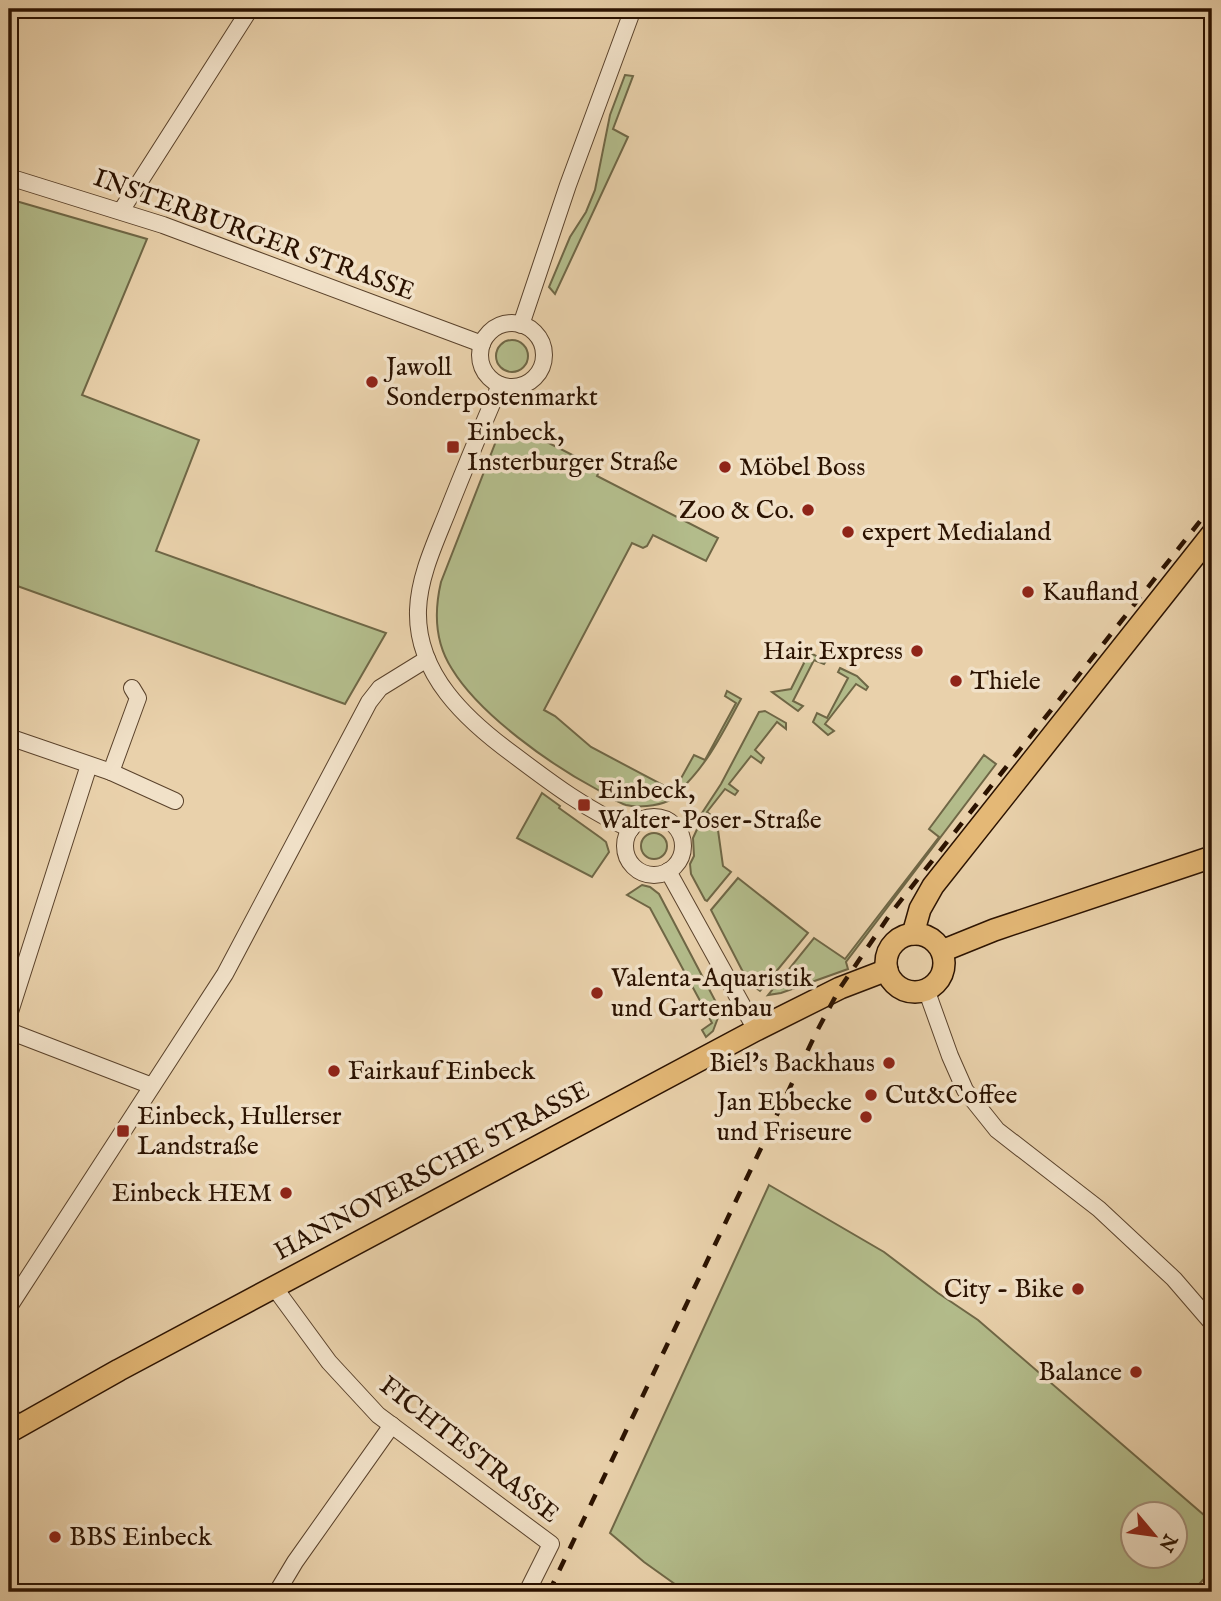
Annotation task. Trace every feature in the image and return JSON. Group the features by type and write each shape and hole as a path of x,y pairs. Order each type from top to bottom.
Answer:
{"main road":[{"path":"913,934 920,909 933,886 1212,534"},
{"path":"942,951 994,930 1212,857"},
{"path":"913,934 930,938 942,951 943,972 938,981 926,989 910,991 900,987 892,980 887,970 887,958 892,946 901,937 913,934"},
{"name":"HANNOVERSCHE STRASSE","path":"12,1423 274,1287 756,1030 840,988 887,970"}],"street":[{"path":"121,211 250,9"},
{"path":"520,325 633,9"},
{"name":"INSTERBURGER STRASSE","path":"9,177 121,211 482,344"},
{"path":"506,324 520,325 536,334 541,343 544,353 540,370 530,382 520,386 500,385 485,372 480,353 482,344 496,328 506,324"},
{"path":"500,385 450,506 424,578 418,609 419,631 427,659 447,695 490,738 584,805 631,829"},
{"path":"9,1307 244,942 369,702 380,688 427,659"},
{"path":"111,772 138,698 132,688"},
{"path":"9,737 111,772 175,802"},
{"path":"9,1015 89,765"},
{"path":"656,817 674,824 683,840 683,849 676,866 654,874 634,866 626,852 627,836 631,829 638,822 656,817"},
{"path":"668,871 756,1030"},
{"path":"926,989 965,1090 997,1130 1099,1209 1174,1279 1212,1322"},
{"path":"9,1031 152,1086"},
{"name":"FICHTESTRASSE","path":"274,1287 329,1362 378,1415 551,1544 527,1592"},
{"path":"277,1592 295,1562 392,1425"}],"green space":[{"path":"625,75 633,76 613,129 628,137 555,294 549,287 570,237 586,212 595,190 610,115"},
{"path":"9,199 147,239 82,395 199,440 156,551 386,633 345,704 9,583"},
{"path":"512,340 524,344 528,356 524,368 512,372 500,368 496,356 500,344"},
{"path":"498,436 541,439 600,469 597,476 718,538 706,561 653,535 643,548 632,543 544,710 591,747 674,791 694,755 705,760 736,703 725,696 727,691 741,699 707,758 690,780 668,801 647,806 626,805 559,767 518,737 480,704 446,659 438,627 437,605 441,582"},
{"path":"797,646 826,661 824,664 814,660 793,701 803,706 798,711 772,692 791,689 804,663 795,649"},
{"path":"840,668 857,676 868,687 866,690 856,684 825,724 834,731 828,735 813,722 817,713 827,718 848,678 838,672"},
{"path":"765,711 786,723 786,729 777,722 755,750 764,758 761,763 751,756 729,784 738,791 735,795 725,789 707,812 716,819 714,820 702,813 721,784 759,712"},
{"path":"984,755 996,764 846,962 848,969 781,993 768,995 814,938 845,959 939,837 929,829"},
{"path":"542,793 606,842 609,852 592,877 517,838"},
{"path":"699,825 718,830 723,866 731,872 707,901 691,874 693,838"},
{"path":"654,833 663,837 667,846 663,855 654,859 645,855 641,846 645,837"},
{"path":"738,878 808,933 760,991 744,974 711,910"},
{"path":"642,885 659,894 719,1008 713,1031 706,1037 702,1030 712,1023 650,908 627,895"},
{"path":"769,1185 884,1252 978,1320 1187,1500 1120,1500 1120,1570 1190,1570 1190,1503 1212,1522 1212,1570 1192,1592 686,1592 610,1533"}],"railway":[{"path":"549,1592 840,988 891,913 1212,506"}],"place":[{"name":"Jawoll Sonderpostenmarkt","path":"372,382"},
{"name":"Einbeck, Insterburger Straße","path":"453,447"},
{"name":"Möbel Boss","path":"725,467"},
{"name":"Zoo & Co.","path":"808,510"},
{"name":"expert Medialand","path":"848,532"},
{"name":"Kaufland","path":"1028,592"},
{"name":"Hair Express","path":"917,651"},
{"name":"Thiele","path":"956,681"},
{"name":"Einbeck, Walter-Poser-Straße","path":"584,805"},
{"name":"Valenta-Aquaristik und Gartenbau","path":"597,993"},
{"name":"Biel's Backhaus","path":"889,1063"},
{"name":"Fairkauf Einbeck","path":"334,1071"},
{"name":"Cut&Coffee","path":"871,1095"},
{"name":"Jan Ebbecke und Friseure","path":"866,1117"},
{"name":"Einbeck, Hullerser Landstraße","path":"123,1131"},
{"name":"Einbeck HEM","path":"286,1193"},
{"name":"City - Bike","path":"1078,1289"},
{"name":"Balance","path":"1136,1372"},
{"name":"BBS Einbeck","path":"55,1537"}]}
